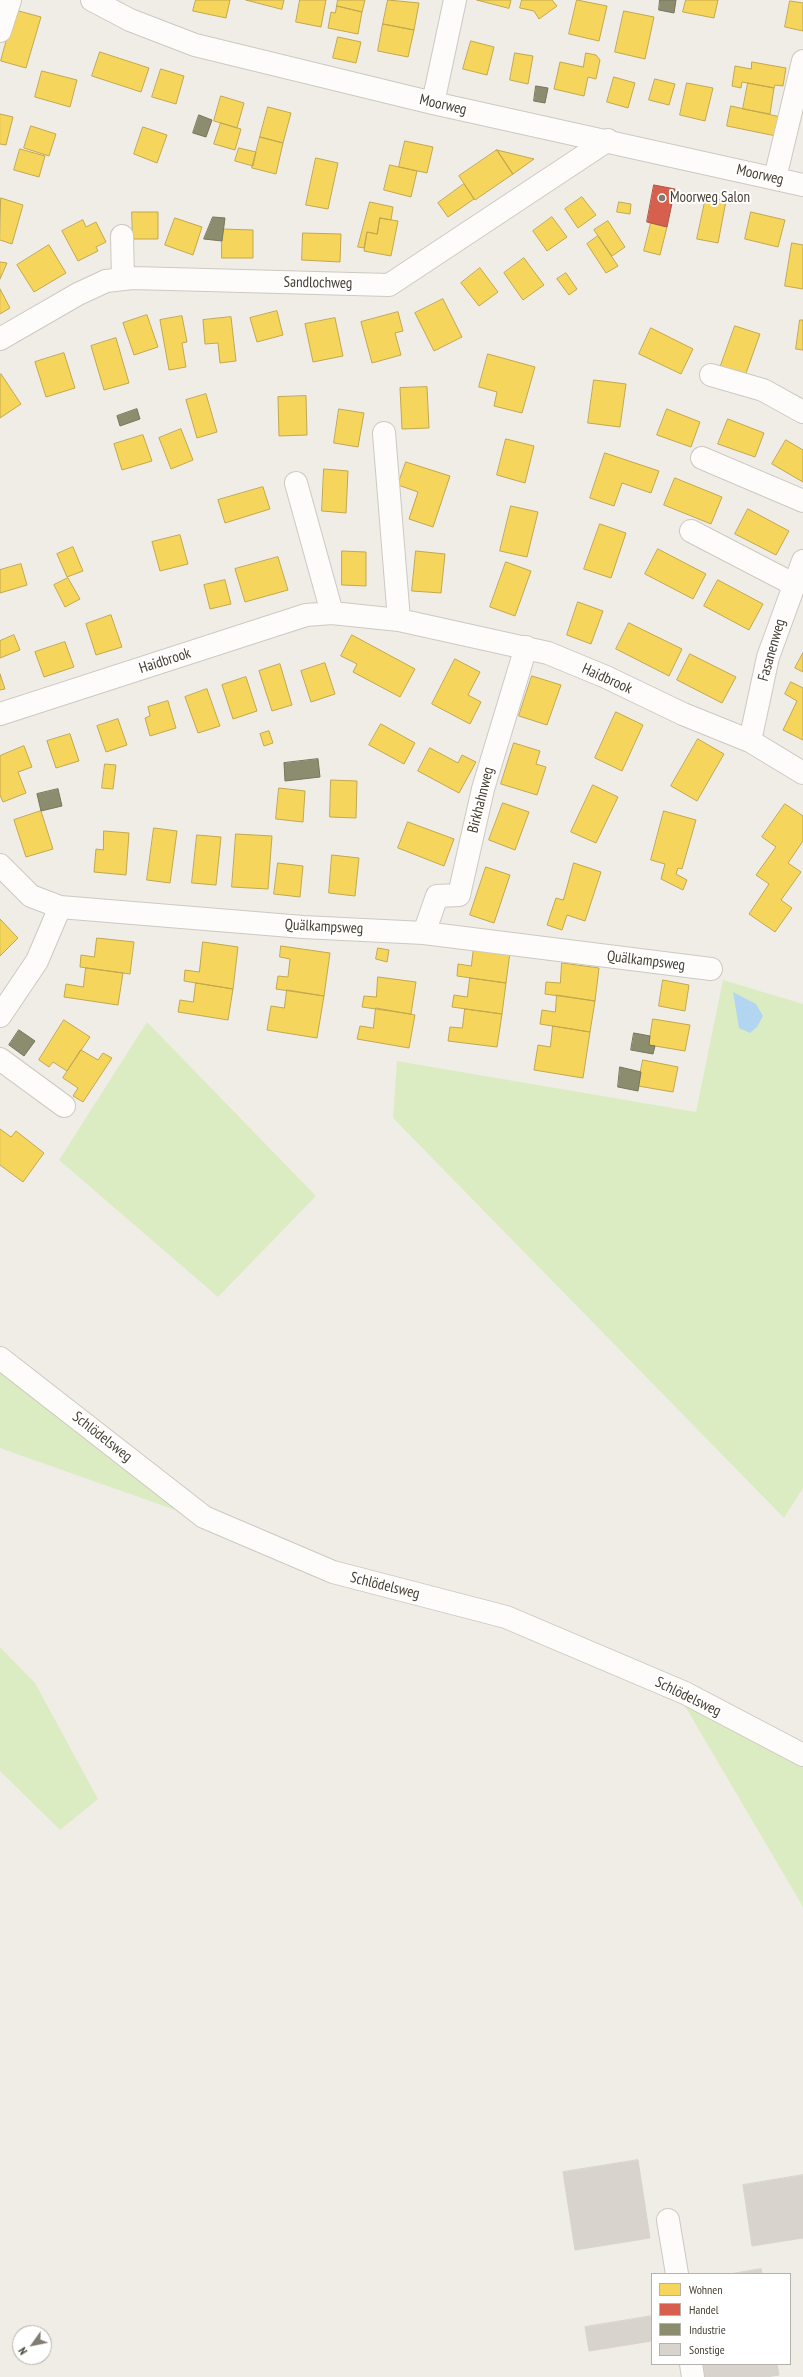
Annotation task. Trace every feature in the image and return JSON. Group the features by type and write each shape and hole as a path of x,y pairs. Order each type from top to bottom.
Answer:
{"street":[{"path":"0,31 10,0"},
{"name":"Moorweg","path":"92,0 130,20 195,45 433,103 608,140 803,185"},
{"path":"433,103 455,0"},
{"path":"775,178 803,61"},
{"name":"Sandlochweg","path":"0,339 78,294 106,282 123,280 389,285 608,140"},
{"path":"122,236 123,280"},
{"path":"711,375 763,390 803,412"},
{"path":"384,433 399,620"},
{"path":"702,458 803,501"},
{"path":"296,483 332,613"},
{"path":"691,531 793,584"},
{"name":"Fasanenweg","path":"750,741 768,657 793,584 803,561"},
{"name":"Haidbrook","path":"0,714 306,616 332,613 399,620 548,653 606,677 683,714 750,741 803,773"},
{"name":"Birkhahnweg","path":"424,932 437,896 459,895 483,789 526,647"},
{"name":"Quälkampsweg","path":"0,865 31,896 60,907 303,927 424,932 711,969"},
{"path":"0,1016 37,961 60,907"},
{"path":"0,1059 64,1106"},
{"name":"Schlödelsweg","path":"0,1358 204,1517 333,1572 506,1617 685,1693 803,1755"},
{"path":"668,2220 677,2273"},
{"path":"691,2365 693,2377"}],"green space":[{"path":"723,980 803,1004 803,1488 784,1518 393,1118 397,1061 696,1112"},
{"path":"147,1022 316,1196 218,1297 59,1160"},
{"path":"0,1372 178,1511 0,1448"},
{"path":"0,1647 35,1683 98,1799 60,1830 0,1771"},
{"path":"682,1701 803,1761 803,1907"}],"water":[{"path":"733,992 756,1004 763,1016 757,1027 750,1033 739,1028"}],"building: Wohnen":[{"path":"196,0 230,0 226,18 193,11"},
{"path":"246,0 284,0 282,9"},
{"path":"300,0 326,0 321,27 296,22"},
{"path":"338,0 365,0 362,12 337,6"},
{"path":"388,0 419,3 414,30 383,24"},
{"path":"477,0 511,0 509,8"},
{"path":"522,0 552,0 557,6 539,19 534,11 520,8"},
{"path":"577,0 607,6 599,41 569,34"},
{"path":"686,0 718,0 714,18 683,12"},
{"path":"790,1 803,3 803,31 785,27"},
{"path":"337,6 362,12 358,34 328,28 331,12 335,13"},
{"path":"15,10 41,17 26,68 1,61"},
{"path":"624,11 654,17 645,59 615,52"},
{"path":"383,24 414,30 408,57 378,51"},
{"path":"338,37 361,42 356,63 333,58"},
{"path":"471,41 494,47 487,75 463,69"},
{"path":"100,52 149,68 141,92 92,76"},
{"path":"515,53 533,56 528,84 510,80"},
{"path":"586,53 596,55 600,60 596,79 588,77 584,96 554,89 560,62 583,67"},
{"path":"752,62 786,68 783,86 775,85 774,88 742,82 741,88 732,86 735,66 751,69"},
{"path":"161,69 184,76 176,104 152,97"},
{"path":"42,71 77,80 70,107 35,97"},
{"path":"614,77 635,83 628,108 607,102"},
{"path":"655,79 675,84 669,105 649,100"},
{"path":"687,83 713,88 705,121 680,115"},
{"path":"748,83 774,88 770,114 743,109"},
{"path":"221,96 244,103 237,128 214,121"},
{"path":"731,106 785,118 781,137 727,126"},
{"path":"268,107 291,113 283,143 260,137"},
{"path":"0,114 13,117 6,145 0,144"},
{"path":"221,123 241,129 235,150 214,144"},
{"path":"31,126 56,134 49,156 24,148"},
{"path":"143,127 167,135 157,163 134,154"},
{"path":"260,137 283,143 276,174 252,168"},
{"path":"405,141 433,147 427,173 399,167"},
{"path":"239,148 256,152 253,166 235,161"},
{"path":"20,149 45,156 39,177 14,170"},
{"path":"497,150 513,174 475,200 459,176"},
{"path":"497,150 534,159 513,174"},
{"path":"316,158 338,163 328,209 306,205"},
{"path":"390,165 417,171 411,197 384,190"},
{"path":"464,184 474,199 448,217 438,203"},
{"path":"582,197 596,215 578,228 565,209"},
{"path":"706,197 726,201 718,243 697,239"},
{"path":"1,198 23,205 12,244 0,240"},
{"path":"370,202 393,207 391,220 380,218 377,234 367,232 364,248 358,247"},
{"path":"619,202 631,204 630,214 617,212"},
{"path":"132,212 158,212 158,239 133,239"},
{"path":"751,212 785,220 778,247 745,239"},
{"path":"552,217 567,237 547,251 533,231"},
{"path":"175,218 202,227 193,255 165,245"},
{"path":"380,218 398,221 391,256 364,251 367,232 377,234"},
{"path":"83,220 86,227 96,222 106,242 96,247 98,251 78,261 62,231"},
{"path":"608,221 625,247 612,256 594,230"},
{"path":"651,223 667,227 660,255 644,251"},
{"path":"222,229 253,230 253,258 222,258"},
{"path":"303,233 341,234 340,262 302,260"},
{"path":"598,236 618,266 606,273 587,244"},
{"path":"792,243 803,245 803,289 785,286"},
{"path":"49,245 66,273 34,292 17,265"},
{"path":"524,258 544,285 523,300 504,273"},
{"path":"0,262 7,263 0,279"},
{"path":"480,268 498,292 479,306 461,283"},
{"path":"566,273 577,289 569,295 557,279"},
{"path":"0,289 10,308 0,314"},
{"path":"443,299 462,337 434,351 415,313"},
{"path":"277,311 283,335 257,342 250,318"},
{"path":"398,312 403,331 395,333 401,355 372,363 361,322"},
{"path":"147,315 158,347 134,355 123,323"},
{"path":"182,316 187,342 182,343 186,367 169,370 160,320"},
{"path":"231,317 236,361 220,363 218,343 205,344 203,320"},
{"path":"335,318 343,356 313,362 305,324"},
{"path":"800,320 803,320 803,350 796,349"},
{"path":"735,326 760,334 745,376 720,368"},
{"path":"651,328 693,349 681,374 639,354"},
{"path":"116,338 129,383 104,390 91,346"},
{"path":"64,353 75,388 46,397 35,362"},
{"path":"488,354 535,367 522,413 494,406 497,392 479,387"},
{"path":"1,374 21,404 0,418 0,375"},
{"path":"594,380 626,384 620,427 588,423"},
{"path":"427,387 429,428 402,429 400,388"},
{"path":"206,394 217,432 197,438 186,400"},
{"path":"306,396 307,435 279,436 278,397"},
{"path":"339,409 364,413 358,447 334,443"},
{"path":"667,409 700,422 691,447 657,435"},
{"path":"728,419 764,433 755,457 718,444"},
{"path":"181,429 193,460 171,469 159,438"},
{"path":"143,435 152,461 122,470 114,444"},
{"path":"506,439 534,446 525,483 497,475"},
{"path":"786,440 803,450 803,482 772,464"},
{"path":"605,453 659,471 651,493 622,483 614,506 590,498"},
{"path":"406,462 450,476 433,527 409,519 418,492 398,485"},
{"path":"324,469 348,471 346,513 322,511"},
{"path":"675,478 722,497 711,524 664,505"},
{"path":"263,487 270,509 225,523 218,500"},
{"path":"511,506 538,512 527,557 500,551"},
{"path":"748,509 789,531 776,555 735,534"},
{"path":"600,524 626,533 611,578 584,569"},
{"path":"180,535 188,564 160,571 152,542"},
{"path":"73,547 83,571 67,577 57,554"},
{"path":"658,549 706,574 693,599 645,574"},
{"path":"342,551 366,552 366,586 342,585"},
{"path":"416,551 445,554 441,593 412,591"},
{"path":"278,557 288,590 245,602 235,569"},
{"path":"506,562 531,571 515,616 490,607"},
{"path":"21,564 27,585 0,593 0,570"},
{"path":"68,578 80,599 65,607 54,585"},
{"path":"225,580 231,604 210,609 204,585"},
{"path":"718,580 763,604 749,630 704,606"},
{"path":"578,602 603,611 591,644 567,635"},
{"path":"111,615 122,647 96,655 86,624"},
{"path":"629,623 682,649 669,676 616,649"},
{"path":"14,635 20,650 0,658 0,641"},
{"path":"352,635 415,669 400,697 353,672 357,664 341,656"},
{"path":"65,642 74,667 44,677 35,652"},
{"path":"803,653 803,672 795,668"},
{"path":"690,654 736,677 722,703 677,680"},
{"path":"455,659 480,672 468,695 481,702 470,724 432,704"},
{"path":"325,663 335,694 311,702 301,671"},
{"path":"280,664 292,705 272,711 259,671"},
{"path":"0,674 5,689 0,690"},
{"path":"532,676 561,685 547,725 519,716"},
{"path":"246,677 257,711 233,719 222,685"},
{"path":"791,682 803,688 803,740 783,730 797,701 785,694"},
{"path":"207,689 220,726 198,733 185,697"},
{"path":"168,701 176,728 150,736 145,718 150,716 148,707"},
{"path":"616,712 643,725 622,771 595,758"},
{"path":"118,719 127,745 106,752 97,726"},
{"path":"381,724 415,743 404,764 369,745"},
{"path":"269,731 273,743 264,746 260,734"},
{"path":"70,734 79,761 56,768 47,741"},
{"path":"698,739 724,754 697,801 671,786"},
{"path":"514,743 540,751 536,764 546,767 537,795 501,784"},
{"path":"24,746 32,767 18,772 26,793 3,802 0,795 0,756"},
{"path":"430,748 458,763 462,755 476,762 459,793 418,771"},
{"path":"105,764 116,765 113,789 102,788"},
{"path":"331,780 357,781 356,818 330,817"},
{"path":"593,785 618,797 596,843 571,832"},
{"path":"279,788 305,791 303,822 276,819"},
{"path":"503,803 529,812 515,850 489,840"},
{"path":"785,804 803,816 803,841 788,863 801,872 781,900 792,908 775,932 749,914 769,884 756,875 776,847 762,837"},
{"path":"41,811 53,849 26,857 14,820"},
{"path":"664,811 696,820 682,869 678,868 676,874 687,880 683,890 661,879 665,864 651,860"},
{"path":"408,822 454,839 444,866 398,848"},
{"path":"154,828 177,831 170,883 147,880"},
{"path":"104,831 129,833 126,875 94,872 96,849 103,850"},
{"path":"236,834 272,836 268,889 232,887"},
{"path":"197,835 221,837 216,885 192,883"},
{"path":"332,855 359,858 355,896 329,893"},
{"path":"278,863 303,866 300,897 274,894"},
{"path":"574,863 601,872 585,921 567,915 562,930 547,925 556,898 563,900"},
{"path":"486,867 510,875 494,923 470,915"},
{"path":"0,919 18,938 0,956"},
{"path":"97,938 134,942 130,974 80,967 81,955 94,957"},
{"path":"203,942 238,947 233,989 184,981 185,970 199,972"},
{"path":"281,946 330,953 324,996 276,989 278,976 288,977 290,959 280,957"},
{"path":"474,947 510,952 506,983 457,976 458,964 471,966"},
{"path":"378,948 389,950 387,962 376,959"},
{"path":"562,963 599,968 595,1001 545,994 546,982 560,983"},
{"path":"86,968 123,973 118,1005 64,997 66,984 83,987"},
{"path":"378,977 416,982 411,1014 362,1007 364,996 376,997"},
{"path":"470,978 506,983 502,1014 452,1007 454,995 467,997"},
{"path":"663,980 689,985 685,1011 659,1006"},
{"path":"196,983 233,989 228,1020 178,1012 180,1000 193,1002"},
{"path":"287,990 324,996 317,1038 267,1030 271,1006 284,1008"},
{"path":"557,995 595,1001 590,1032 540,1024 542,1010 555,1012"},
{"path":"376,1008 415,1015 409,1048 357,1039 360,1026 373,1028"},
{"path":"465,1009 502,1014 497,1047 448,1041 450,1027 462,1028"},
{"path":"653,1019 690,1025 685,1051 649,1045"},
{"path":"64,1020 90,1037 67,1071 53,1062 49,1067 39,1060"},
{"path":"553,1026 590,1032 583,1078 534,1070 538,1045 550,1047"},
{"path":"81,1050 98,1060 103,1053 112,1058 83,1102 73,1096 78,1088 63,1078"},
{"path":"643,1060 678,1067 673,1092 638,1086"},
{"path":"0,1129 11,1137 16,1131 44,1153 23,1182 0,1165"}],"building: Handel":[{"path":"654,185 675,189 667,227 647,222"}],"building: Industrie":[{"path":"660,0 676,0 674,13 659,10"},
{"path":"536,86 548,88 545,103 534,101"},
{"path":"199,115 212,120 206,137 193,133"},
{"path":"213,217 225,218 222,241 204,239"},
{"path":"137,409 140,419 120,426 117,416"},
{"path":"318,759 320,777 285,781 284,763"},
{"path":"58,789 62,806 41,811 37,794"},
{"path":"19,1030 35,1041 24,1056 9,1045"},
{"path":"634,1033 650,1036 649,1045 655,1046 653,1054 631,1050"},
{"path":"620,1067 641,1072 638,1091 618,1087"}],"building: Sonstige":[{"path":"638,2160 650,2238 575,2250 563,2172"},
{"path":"803,2175 803,2238 752,2246 743,2185"},
{"path":"761,2269 762,2273 736,2273"},
{"path":"651,2316 651,2341 589,2351 585,2327"},
{"path":"703,2365 777,2365 779,2375 766,2377 705,2377"}],"place":[{"name":"Moorweg Salon","path":"662,198"}]}
